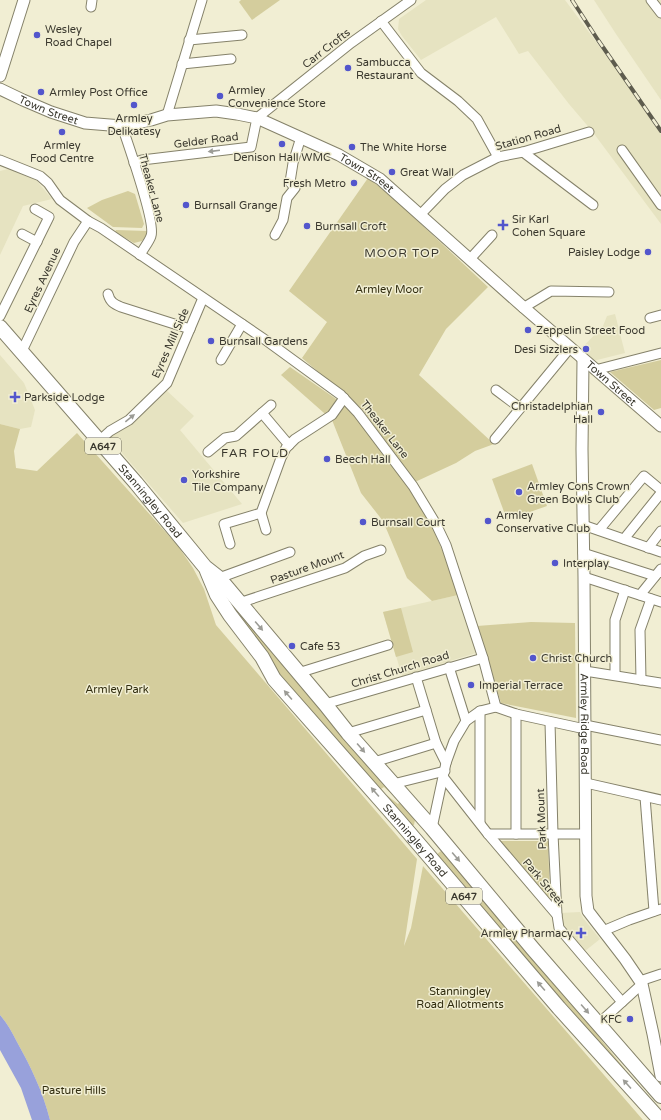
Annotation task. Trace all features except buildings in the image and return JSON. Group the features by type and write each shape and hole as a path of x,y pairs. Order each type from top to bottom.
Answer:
{"main road":[{"name":"Stanningley Road","path":"0,327 136,483 205,567 219,578 348,733 433,829 598,1024 656,1075 661,1096"},
{"name":"Stanningley Road","path":"205,567 217,594 230,616 262,657 274,679 424,849 554,1002 656,1116"},
{"path":"414,838 419,829 433,829 433,847 424,849"},
{"path":"656,1075 656,1116"}],"street":[{"path":"0,76 24,0"},
{"path":"167,115 202,0"},
{"name":"Carr Crofts","path":"257,118 411,0"},
{"path":"651,0 661,13"},
{"path":"382,21 421,73 458,101 477,119 498,157"},
{"path":"189,40 242,35"},
{"path":"182,64 231,59"},
{"name":"Town Street","path":"0,89 51,112 85,123 122,126 167,115 216,111 238,114 257,118 343,157 380,179 523,308 661,426"},
{"name":"Gelder Road","path":"134,163 142,160 251,147 257,118"},
{"name":"Theaker Lane","path":"122,126 151,225 151,236 140,255"},
{"name":"Station Road","path":"420,215 445,189 463,175 498,157 523,152 589,132"},
{"path":"275,235 283,220 287,198 294,188 290,182 301,138"},
{"path":"622,150 661,205"},
{"path":"523,152 593,205"},
{"name":"Theaker Lane","path":"0,160 40,176 48,183 60,200 88,221 101,228 311,372 344,398 358,413 413,486 436,524 446,545 496,707"},
{"path":"0,316 49,217 35,209"},
{"name":"Eyres Avenue","path":"22,351 74,242 88,221"},
{"path":"22,234 37,242"},
{"path":"470,259 492,236"},
{"path":"523,308 551,292 609,292"},
{"path":"108,294 110,300 114,304 121,307 190,329"},
{"name":"Eyres Mill Side","path":"99,441 110,431 129,420 163,388 170,378 203,298"},
{"path":"650,318 661,314"},
{"path":"221,360 242,324"},
{"path":"495,439 570,348"},
{"path":"595,370 661,353"},
{"name":"Armley Ridge Road","path":"583,360 582,449 586,896 588,912 641,983 657,1033 656,1075"},
{"path":"496,390 520,408"},
{"path":"266,530 260,513 286,448 295,440 332,415 344,398"},
{"path":"208,452 225,438 236,436 271,405"},
{"path":"262,413 289,445"},
{"path":"599,530 644,476 661,490"},
{"path":"624,539 661,493"},
{"path":"230,544 224,524 260,513"},
{"path":"583,524 661,552"},
{"path":"648,548 661,530"},
{"name":"Pasture Mount","path":"239,603 345,568 364,556 381,550"},
{"path":"219,578 290,552"},
{"path":"583,553 658,572 640,595"},
{"path":"584,577 661,602"},
{"path":"615,676 614,620 625,590"},
{"path":"641,680 640,630 651,599"},
{"path":"298,673 388,646"},
{"name":"Christ Church Road","path":"325,704 482,658"},
{"path":"449,667 466,721"},
{"path":"585,670 661,683"},
{"name":"Park Street","path":"416,677 445,771 488,834 557,915 559,928 622,1002"},
{"path":"433,829 445,771 454,741 466,721 480,711 496,707 516,714 550,722 661,740"},
{"path":"348,733 426,710"},
{"path":"480,711 480,823"},
{"path":"516,714 516,834"},
{"name":"Park Mount","path":"550,722 557,915"},
{"path":"374,762 436,743"},
{"path":"393,784 445,771"},
{"path":"586,783 661,800"},
{"path":"603,931 658,910 646,797"},
{"path":"488,834 585,834"},
{"path":"598,1024 641,983 661,974"}],"shaded area":[{"path":"426,0 565,0 629,86 661,134 661,224 592,131 528,51 519,54 496,17 421,60 398,29 399,19"},
{"path":"594,0 661,0 661,100 616,34"},
{"path":"8,169 36,180 52,199 23,206 0,255 0,171"},
{"path":"615,314 625,353 593,361 580,350 603,326 607,316"},
{"name":"Parkside Lodge","path":"0,355 24,383 35,410 31,427 20,429 0,424"},
{"name":"Yorkshire Tile Company","path":"166,390 194,416 180,430 242,504 183,523 109,438"},
{"path":"458,595 476,653 402,676 383,612"},
{"path":"580,912 600,939 585,951 560,921 560,913"}],"green space":[{"path":"241,0 280,0 252,20 239,2"},
{"name":"Armley Moor","path":"368,178 390,195 488,287 446,329 419,375 494,444 475,451 456,463 415,482 362,409 302,358 327,322 289,291"},
{"path":"128,191 135,194 144,224 142,228 113,227 87,208 102,200"},
{"path":"116,230 148,231 142,241 134,243 115,232"},
{"path":"661,360 661,408 654,410 610,372"},
{"path":"290,367 339,401 353,413 398,472 424,512 435,533 458,595 432,601 407,578 383,521 361,493 332,420 281,375"},
{"path":"0,424 20,429 14,451 16,468 37,471 77,433 178,546 193,568 204,589 216,625 417,859 404,946 411,928 423,866 643,1120 50,1120 32,1070 11,1031 0,1015"},
{"name":"Armley Cons Crown Green Bowls Club","path":"532,464 547,506 507,520 492,479"},
{"path":"401,608 413,652 396,657 383,612"},
{"path":"239,615 246,618 253,625 263,641 395,797 384,787 381,789 354,761 284,680 237,618"},
{"path":"531,622 575,623 576,718 501,703 477,626"},
{"path":"384,793 398,804 400,802 415,820 414,825 409,825"},
{"path":"500,841 548,841 550,901"},
{"path":"441,851 444,852 595,1031 625,1069 625,1075 436,855"}],"water":[{"path":"0,1015 11,1031 32,1070 50,1120 32,1120 21,1088 0,1050"}],"railway":[{"path":"572,0 661,131"}],"place":[{"name":"Wesley Road Chapel","path":"37,35"},
{"name":"Sambucca Restaurant","path":"348,68"},
{"name":"Armley Post Office","path":"41,92"},
{"name":"Armley Convenience Store","path":"220,96"},
{"name":"Armley Delikatesy","path":"134,105"},
{"name":"Armley Food Centre","path":"62,132"},
{"name":"Denison Hall WMC","path":"282,144"},
{"name":"The White Horse","path":"352,147"},
{"name":"Great Wall","path":"392,172"},
{"name":"Fresh Metro","path":"354,183"},
{"name":"Burnsall Grange","path":"186,205"},
{"name":"Sir Karl Cohen Square","path":"503,225"},
{"name":"Burnsall Croft","path":"307,226"},
{"name":"Paisley Lodge","path":"648,252"},
{"name":"Zeppelin Street Food","path":"528,330"},
{"name":"Burnsall Gardens","path":"211,341"},
{"name":"Desi Sizzlers","path":"586,349"},
{"name":"Parkside Lodge","path":"15,397"},
{"name":"Christadelphian Hall","path":"601,412"},
{"name":"Beech Hall","path":"327,459"},
{"name":"Yorkshire Tile Company","path":"184,480"},
{"name":"Armley Cons Crown Green Bowls Club","path":"519,492"},
{"name":"Armley Conservative Club","path":"488,521"},
{"name":"Burnsall Court","path":"363,522"},
{"name":"Interplay","path":"555,563"},
{"name":"Cafe 53","path":"292,646"},
{"name":"Christ Church","path":"533,658"},
{"name":"Imperial Terrace","path":"471,685"},
{"name":"Armley Pharmacy","path":"581,933"},
{"name":"KFC","path":"630,1019"}],"district":[{"name":"MOOR TOP","path":"402,253"},
{"name":"FAR FOLD","path":"255,453"}],"park label":[{"name":"Armley Park","path":"117,689"},
{"name":"Stanningley Road Allotments","path":"460,997"},
{"name":"Pasture Hills","path":"74,1090"}]}
